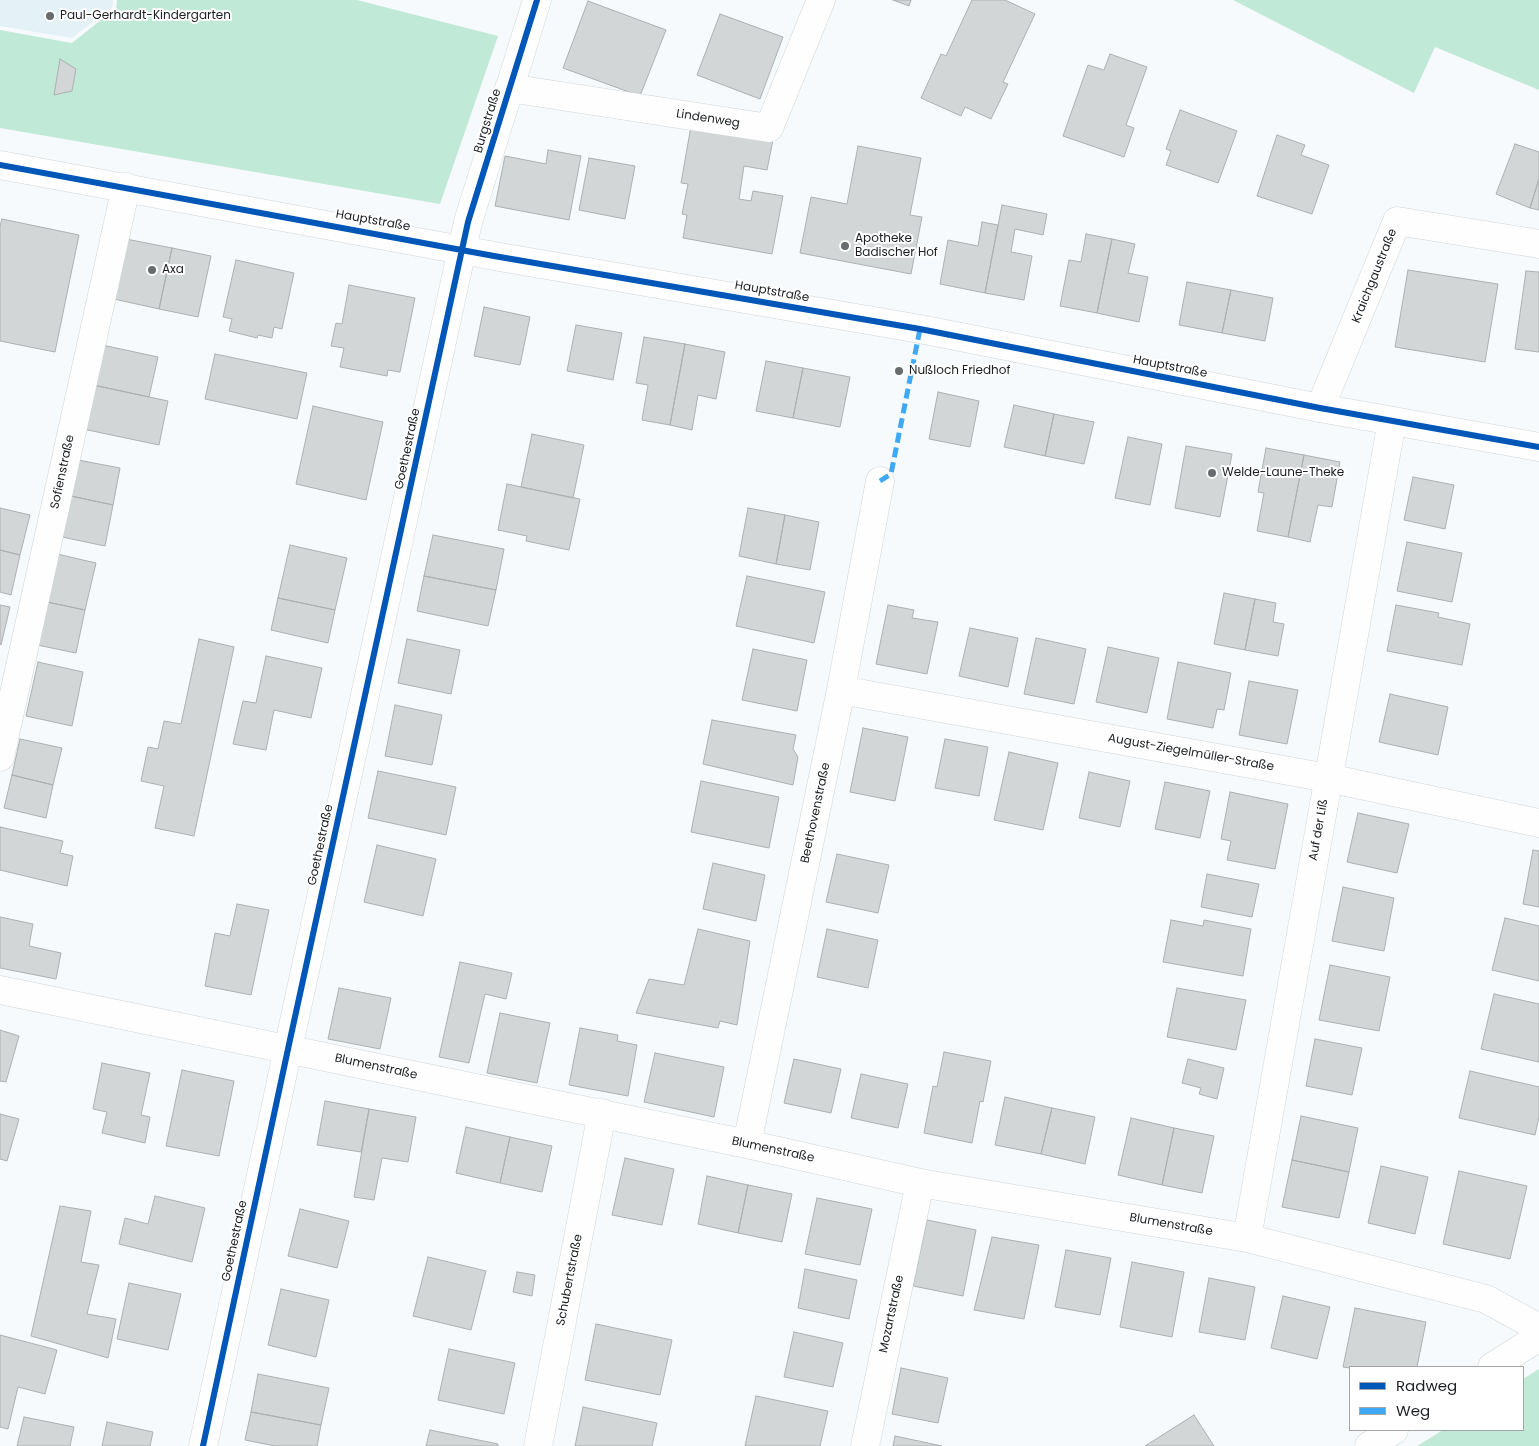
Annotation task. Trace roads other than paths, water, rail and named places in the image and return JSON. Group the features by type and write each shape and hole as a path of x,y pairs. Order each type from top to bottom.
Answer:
{"street":[{"name":"Burgstraße","path":"463,249 468,222 537,0"},
{"name":"Lindenweg","path":"509,88 770,128 821,0"},
{"name":"Hauptstraße","path":"0,164 463,249 920,329 1320,408 1539,447"},
{"name":"Sofienstraße","path":"0,757 126,188"},
{"name":"Kraichgaustraße","path":"1320,408 1398,221 1539,244"},
{"name":"Goethestraße","path":"204,1446 288,1049 463,249"},
{"name":"Auf der Liß","path":"1247,1238 1392,421"},
{"name":"Beethovenstraße","path":"747,1144 841,690 880,481"},
{"name":"August-Ziegelmüller-Straße","path":"841,690 1328,778 1539,823"},
{"name":"Blumenstraße","path":"0,990 747,1144 920,1183 1247,1238 1486,1299 1539,1328"},
{"name":"Schubertstraße","path":"538,1446 602,1114"},
{"name":"Mozartstraße","path":"865,1446 920,1183"},
{"path":"1494,1366 1539,1337"},
{"path":"1369,1446 1392,1431"}],"place":[{"name":"Paul-Gerhardt-Kindergarten","path":"50,16"},
{"name":"Apotheke Badischer Hof","path":"845,246"},
{"name":"Axa","path":"152,270"},
{"name":"Nußloch Friedhof","path":"899,371"},
{"name":"Welde-Laune-Theke","path":"1212,473"}]}
